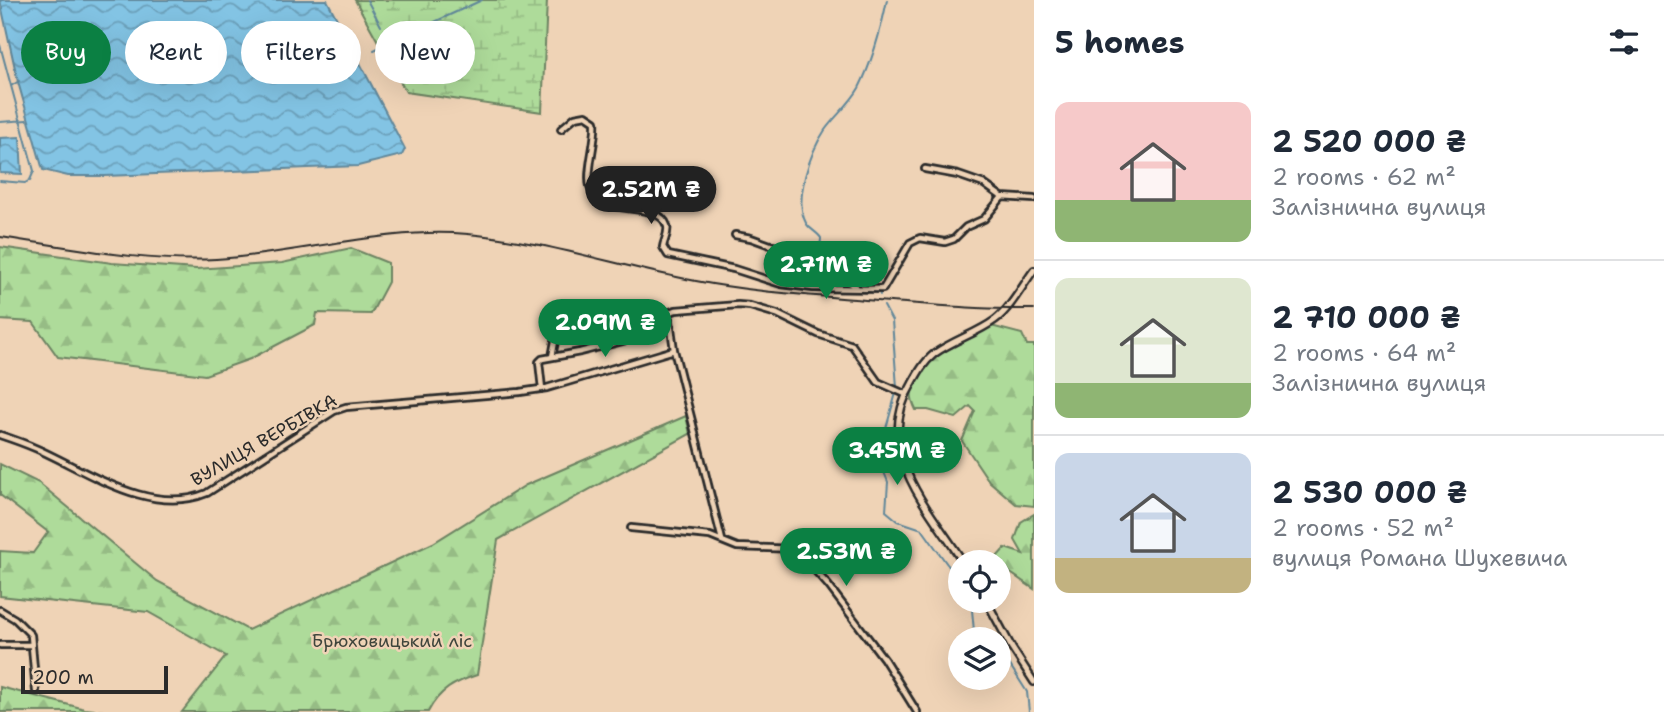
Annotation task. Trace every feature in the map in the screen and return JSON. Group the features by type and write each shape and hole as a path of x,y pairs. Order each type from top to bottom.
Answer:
{"street":[{"path":"561,129 575,117 586,115 595,121 589,185 594,196 611,206 658,215 668,231 663,247 668,255 734,269 781,284 813,288 883,289 910,243 920,238 945,242 954,239 967,227 984,219 1002,197"},
{"path":"925,169 984,184 1002,197 1034,199"},
{"path":"735,235 809,258 824,270 856,287"},
{"path":"955,550 908,480 899,435 903,392 930,357 995,320 1034,270"},
{"path":"552,357 562,310 612,321 669,314 676,310 738,305 762,309 818,334 852,345 878,382 903,392"},
{"path":"669,314 674,350 722,541"},
{"path":"542,389 539,362 542,359 617,343 670,328"},
{"name":"ВУЛИЦЯ ВЕРБІВКА","path":"0,435 135,492 176,499 194,498 207,493 334,411 346,407 542,389 674,350"},
{"path":"631,528 697,534 737,547 796,549 828,585 884,659 917,712"},
{"path":"0,610 15,619 31,635 36,691"},
{"path":"993,613 1034,682"},
{"path":"0,645 31,645"}],"green space":[{"path":"355,0 547,0 542,112 406,92 402,84 475,84 475,21 375,21 375,36"},
{"path":"0,247 112,263 196,269 282,263 351,248 388,263 388,282 371,314 317,313 315,325 250,359 205,375 58,357 33,322 0,320"},
{"path":"991,326 1022,334 1027,345 1034,345 1034,506 1016,504 989,481 962,441 975,411 970,406 956,418 928,410 916,410 912,395 914,381 922,368 934,357 964,338"},
{"name":"Брюховицький ліс","path":"686,416 690,434 498,540 477,675 448,688 428,712 182,712 226,656 148,612 0,596 0,551 33,553 48,532 0,495 0,464 39,483 157,581 248,630 433,543 526,485"},
{"path":"1034,514 1034,589 1011,573 1011,550 1023,554 1015,540 1021,522"},
{"path":"0,687 85,709 113,712 0,712"}],"water":[{"path":"0,0 327,0 338,21 241,21 241,84 361,84 361,65 405,149 402,155 358,166 68,176 43,170 18,82"},
{"path":"20,137 22,174 0,173 0,138"}],"waterway":[{"path":"367,0 378,21"},
{"path":"374,50 482,0"},
{"path":"880,295 867,277 833,266 821,259 821,238 806,223 802,201 805,175 820,139 855,94 864,77 876,45 887,0"},
{"path":"0,45 34,171 30,180 25,183 0,181"},
{"path":"11,86 19,81"},
{"path":"0,122 27,120"},
{"path":"884,306 892,321 897,387"},
{"path":"879,453 896,393"},
{"path":"878,457 888,482 886,511 898,521 922,529 947,564"},
{"path":"972,613 974,627"},
{"path":"1011,667 1027,692 1029,712"}],"railway":[{"path":"0,237 108,253 189,260 247,256 405,234 468,234 526,242 668,275 738,288 991,309 1034,309"}]}
